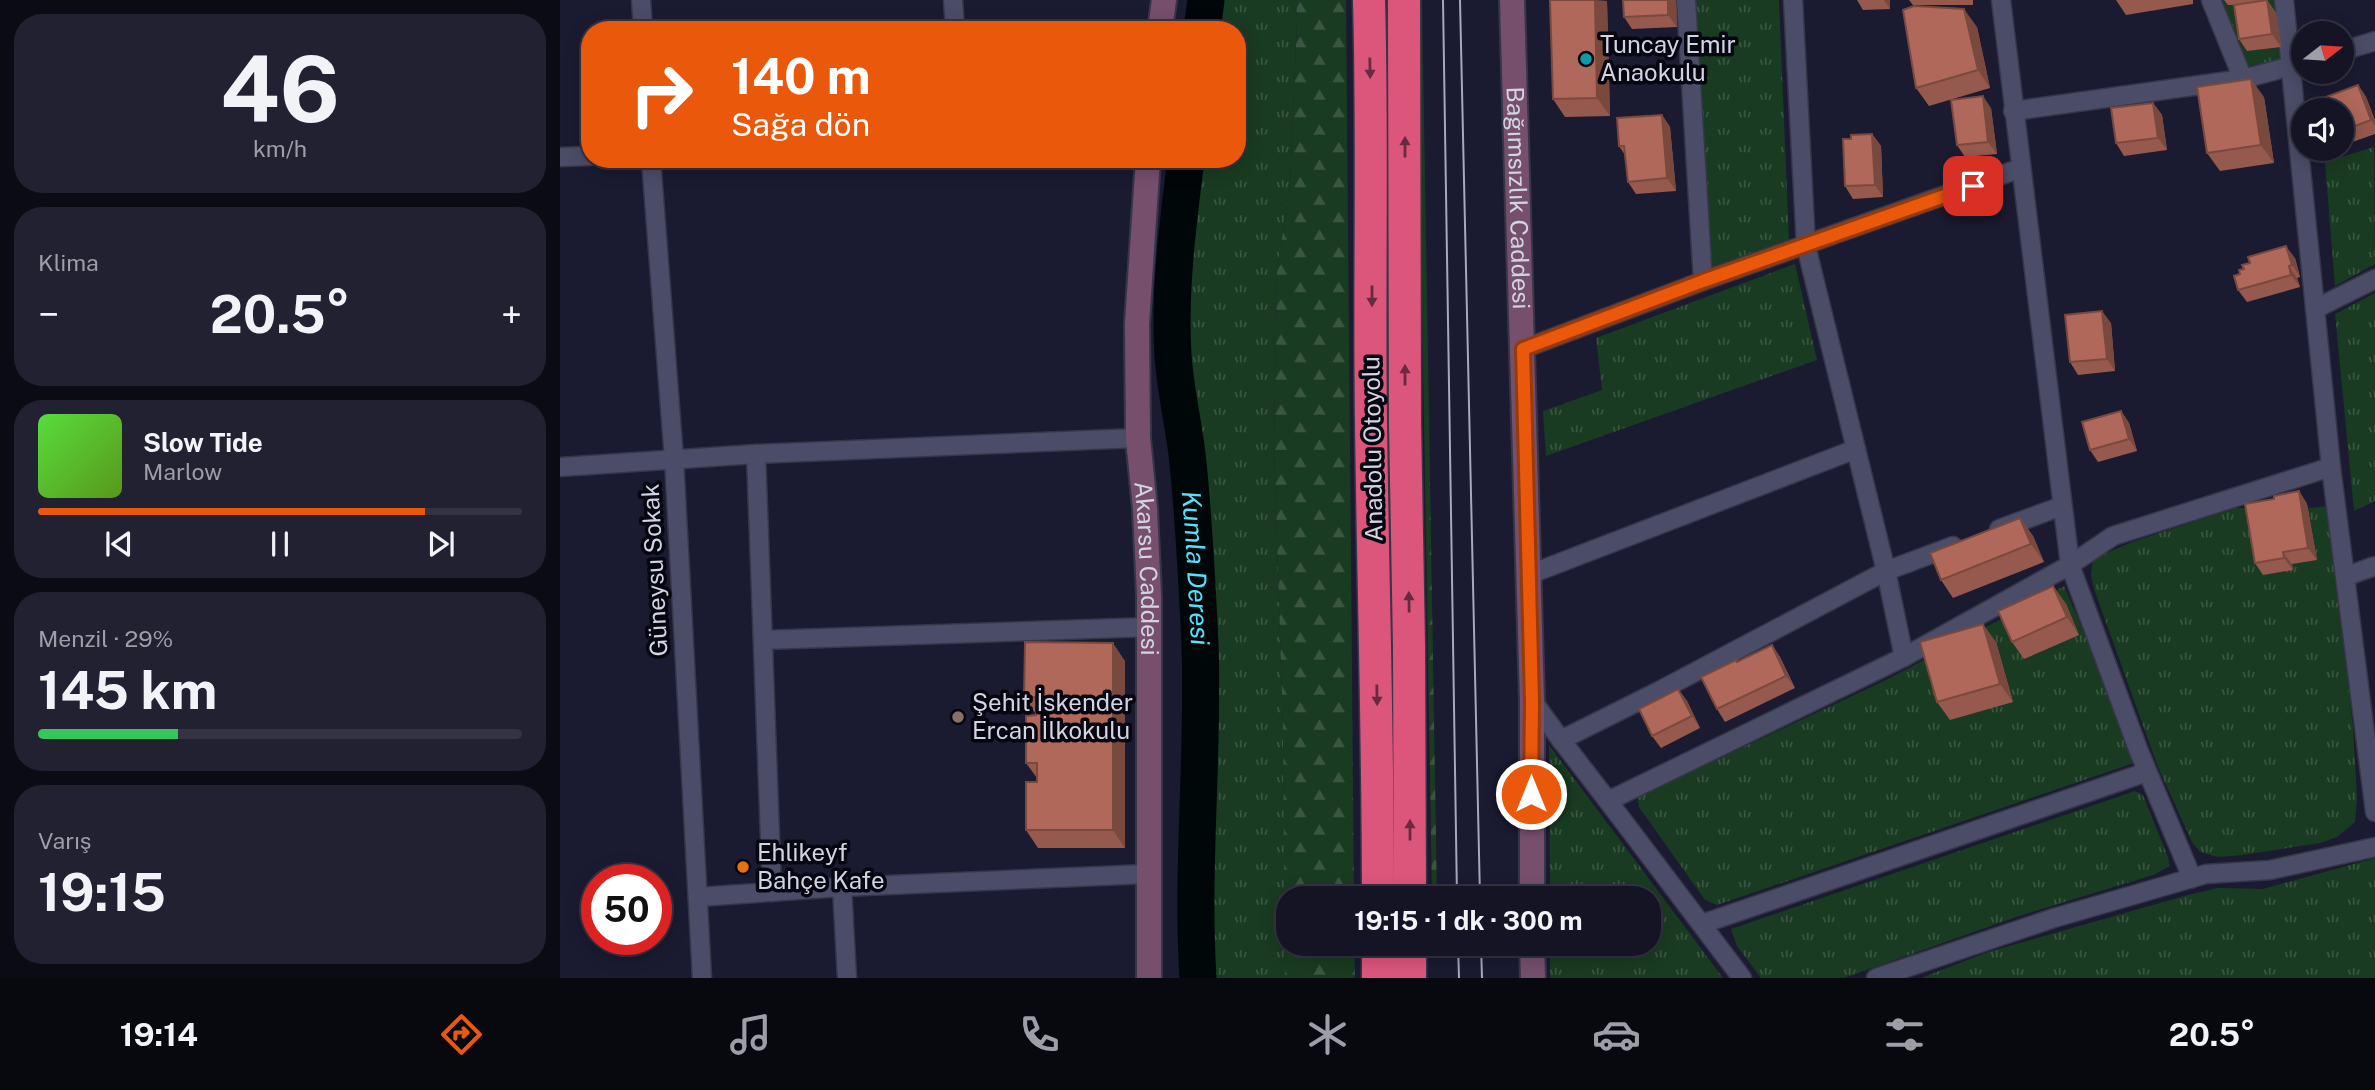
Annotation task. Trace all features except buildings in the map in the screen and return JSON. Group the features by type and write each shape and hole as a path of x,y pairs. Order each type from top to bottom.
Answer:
{"highway":[{"name":"Anadolu Otoyolu","path":"1369,0 1371,422 1377,647 1378,886"},
{"name":"Anadolu Otoyolu","path":"1404,0 1410,886"},
{"path":"1378,956 1378,978"},
{"path":"1410,956 1410,978"}],"main road":[{"path":"1161,21 1164,0"},
{"name":"Bağımsızlık Caddesi","path":"1513,0 1532,701 1532,886"},
{"name":"Akarsu Caddesi","path":"1148,168 1137,324 1138,438 1145,509 1150,627 1149,978"},
{"path":"1532,956 1533,978"}],"street":[{"path":"641,0 642,21"},
{"path":"953,0 954,21"},
{"path":"1686,0 1703,281"},
{"path":"1793,0 1805,246 1886,571 1904,657"},
{"path":"2001,0 2070,565 2147,772 2192,878"},
{"path":"2211,0 2243,79"},
{"path":"2284,0 2291,38"},
{"path":"2354,47 2375,41"},
{"path":"2013,111 2243,79 2291,67"},
{"path":"2297,84 2315,309 2331,467 2375,811"},
{"path":"560,157 581,156"},
{"name":"Güneysu Sokak","path":"652,168 674,459 702,978"},
{"path":"1523,349 1703,281 2021,168"},
{"path":"2315,309 2375,279"},
{"path":"560,467 756,454 1138,438"},
{"path":"1528,575 1856,449"},
{"path":"756,454 772,892"},
{"path":"1608,801 1904,657 2070,565 2113,536 2331,467"},
{"path":"1561,740 1886,571 2062,506"},
{"path":"2347,576 2375,565"},
{"path":"763,640 1150,627"},
{"path":"1532,701 1742,978"},
{"path":"1702,925 2147,772"},
{"path":"1876,978 2054,918 2206,874 2270,870 2375,847"},
{"path":"698,897 842,887 1148,874"},
{"path":"842,887 847,978"}],"green space":[{"path":"1217,0 1296,0 1290,182 1277,273 1274,444 1285,886 1276,886 1276,956 1286,956 1286,978 1212,978 1212,743 1207,593 1196,442 1184,357 1182,308 1198,168 1246,168 1246,21 1214,21"},
{"path":"1296,0 1346,0 1354,886 1284,886 1283,733 1274,444 1277,273 1290,182"},
{"path":"1417,0 1422,0 1437,886 1432,886"},
{"path":"1695,0 1779,0 1789,241 1709,268"},
{"path":"2221,0 2274,0 2280,61 2247,66"},
{"path":"2374,147 2375,264 2335,286 2325,162 2354,161 2354,153"},
{"path":"1795,264 1817,360 1546,456 1543,411 1602,390 1596,338"},
{"path":"2375,293 2375,501 2354,511 2335,314"},
{"path":"2328,506 2353,728 2357,798 2355,822 2337,837 2320,843 2218,857 2200,852 2192,842 2158,767 2094,589 2091,575 2093,559 2132,542 2235,508"},
{"path":"2064,586 2091,648 2134,763 1717,905 1705,900 1639,807 1637,797 1886,680"},
{"path":"1549,745 1654,886 1550,886"},
{"path":"2135,791 2143,795 2170,866 2153,875 2019,916 1844,978 1761,978 1737,946 1731,929"},
{"path":"2375,858 2375,978 1921,978 1988,952 2188,895 2218,888 2263,889"},
{"path":"1661,895 1723,978 1550,978 1550,956 1661,956"},
{"path":"1285,956 1354,956 1355,978 1285,978"}],"waterway":[{"name":"Kumla Deresi","path":"1203,21 1206,0"},
{"name":"Kumla Deresi","path":"1185,168 1175,257 1172,331 1174,367 1192,501 1200,644 1196,895 1198,978"}],"tram line":[{"path":"1443,0 1457,886"},
{"path":"1460,0 1480,886"},
{"path":"1458,956 1459,978"},
{"path":"1481,956 1482,978"}],"place":[{"name":"Tuncay Emir Anaokulu","path":"1586,59"},
{"name":"Şehit İskender Ercan İlkokulu","path":"958,717"},
{"name":"Ehlikeyf Bahçe Kafe","path":"743,867"}],"route":[{"path":"1531,794 1532,701 1523,349 1703,281 1973,186"}]}
